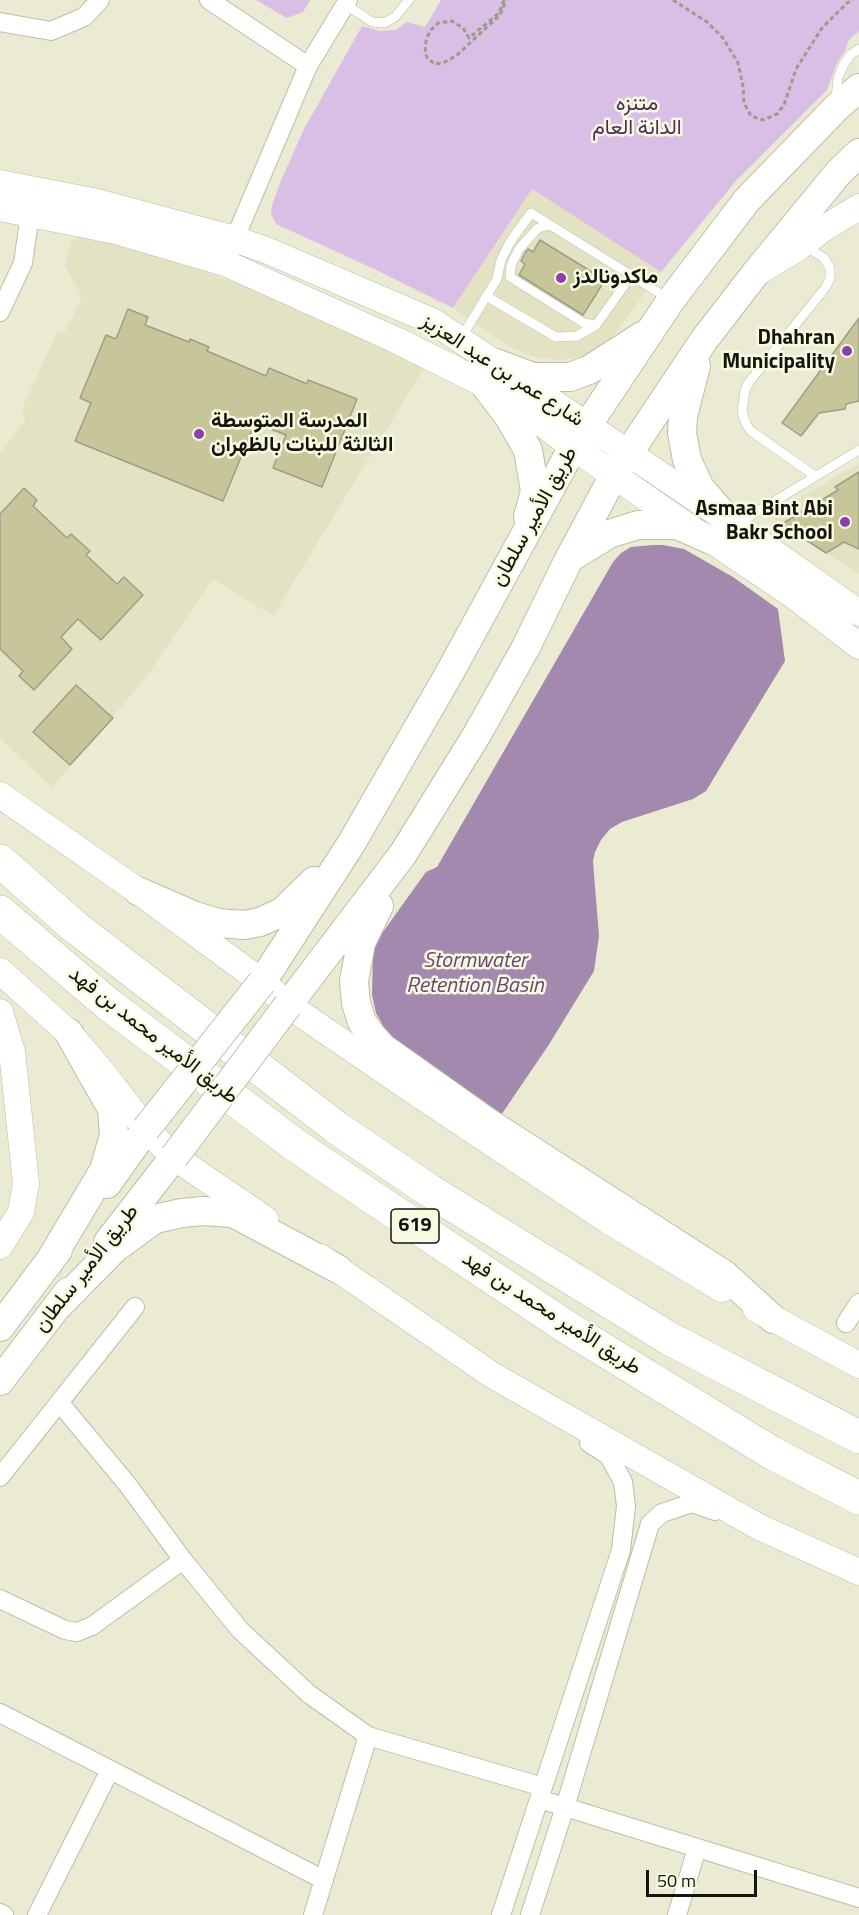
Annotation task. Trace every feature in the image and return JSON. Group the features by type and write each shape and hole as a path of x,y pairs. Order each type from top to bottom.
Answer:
{"highway":[{"name":"طريق الأمير محمد بن فهد","path":"0,861 103,949 337,1128 430,1191 670,1339 859,1437"},
{"name":"طريق الأمير محمد بن فهد","path":"0,912 108,1004 295,1145 568,1328 772,1453 859,1498"}],"main road":[{"name":"طريق الأمير سلطان","path":"0,1327 146,1129 262,982 351,844 449,674 580,437 671,300 747,200 837,107 859,88"},
{"path":"288,1005 403,854 498,698 569,559 621,464 704,340 839,172 859,153"},
{"name":"شارع عمر بن عبد العزيز","path":"0,183 97,202 230,251 266,250 434,322 459,341 490,374 621,464"},
{"path":"755,274 798,248 823,228 859,207"},
{"path":"0,208 230,251 398,341 490,374 533,377 570,376 589,370 651,330"},
{"path":"704,340 686,398 682,433 687,460 700,488 725,528 794,596 859,646"},
{"path":"490,374 509,417 528,450 535,491 523,539"},
{"path":"621,464 859,613"},
{"path":"569,559 609,534 638,525 725,528"},
{"path":"0,795 138,891 262,982 288,1005 412,1090 608,1220 773,1319 859,1365"},
{"path":"138,891 195,916 218,923 244,925 260,922 282,912 351,844"},
{"path":"403,854 362,943 354,981 356,1003 362,1022 372,1036 383,1048 486,1121 725,1275 773,1319"},
{"path":"0,971 69,1033 146,1129 174,1157 492,1375 759,1527 859,1572"},
{"name":"طريق الأمير سلطان","path":"0,1381 174,1157 288,1005"},
{"path":"0,1012 12,1052 26,1183 21,1212 1,1243"},
{"path":"48,1264 104,1170 114,1135 112,1109 69,1033"},
{"path":"58,1306 114,1250 154,1219 182,1213 202,1211 233,1213 338,1269"}],"street":[{"path":"0,22 51,31 84,17 100,0"},
{"path":"209,0 308,66"},
{"path":"230,251 308,66 347,2"},
{"path":"0,312 23,263 30,214"},
{"path":"846,1323 859,1303"},
{"path":"0,1477 135,1307"},
{"path":"492,1375 609,1456 623,1482 626,1506 621,1550 501,1915"},
{"path":"59,1402 240,1630 309,1694 368,1736 541,1793 565,1807 859,1898"},
{"path":"530,1915 650,1524 662,1513 692,1503 759,1527"},
{"path":"0,1599 65,1630 77,1632 92,1626 183,1560"},
{"path":"0,1713 324,1880"},
{"path":"314,1915 368,1736"},
{"path":"37,1915 110,1770"},
{"path":"677,1915 697,1848"},
{"path":"0,1913 4,1915"}],"lane":[{"path":"347,2 372,22 384,22 395,17 409,0"},
{"path":"837,107 838,78 850,55 859,49"},
{"path":"459,341 497,279 501,260 510,242 531,213 671,300"},
{"path":"550,225 538,228 519,249 511,265 510,277 584,322 596,325"},
{"path":"798,248 813,251 824,258 830,268 830,278 826,287 749,382 745,390 742,412 751,430 815,476"},
{"path":"486,296 556,337 577,336 596,325 631,276"},
{"path":"725,528 859,450"}],"path":[{"path":"505,0 500,15 456,56 443,63 435,64 428,59 425,53 426,41 430,31 438,23 452,21 463,28 469,38 499,13 505,0"},
{"path":"673,0 706,22 723,38 738,63 744,103 751,116 763,120 777,114 784,105 796,69 822,28 853,0"}],"shaded area":[{"path":"532,188 661,272 609,341 585,356 560,360 537,358 514,349 453,308"},
{"name":"المدرسة المتوسطة الثالثة للبنات بالظهران","path":"81,236 192,267 280,299 349,329 424,368 273,616 213,579 144,680 52,788 0,738 0,453 25,420 22,409 57,332 66,330 82,296 64,265 72,241"},
{"path":"859,463 859,574 769,516"}],"green space":[{"path":"256,0 310,0 303,12 287,18"},
{"name":"متنزه الدانة العام","path":"441,0 859,0 859,31 848,41 827,90 735,182 661,272 532,189 453,308 276,224 271,214 282,178 304,129 362,26 380,31 396,30 407,22 425,27"}],"water":[{"name":"Stormwater Retention Basin","path":"653,545 684,549 733,577 778,609 785,661 706,791 693,799 622,822 610,829 601,840 593,861 599,936 594,971 548,1046 499,1118 407,1057 385,1029 376,1013 372,995 373,950 380,936 426,872 437,867 613,562 631,547"}],"building":[{"name":"ماكدونالدز","path":"540,240 605,280 583,315 519,275 525,264 521,261 525,253 528,249 533,252"},
{"path":"128,309 148,317 145,325 209,347 207,351 266,376 269,368 307,384 308,380 357,399 322,487 273,468 286,435 255,423 223,501 75,441 91,403 80,398 106,335 116,339"},
{"name":"Dhahran Municipality","path":"859,318 859,401 846,404 845,409 819,413 801,436 782,423"},
{"path":"859,472 859,549 844,542 826,553 782,524 838,490 835,487"},
{"path":"24,488 37,500 33,506 67,538 71,534 90,551 86,555 117,584 124,577 143,595 101,640 78,619 61,637 72,649 34,690 19,676 23,671 0,649 0,514"},
{"path":"76,685 113,718 70,765 33,732"}],"place":[{"name":"ماكدونالدز","path":"561,278"},
{"name":"Dhahran Municipality","path":"847,351"},
{"name":"المدرسة المتوسطة الثالثة للبنات بالظهران","path":"199,434"},
{"name":"Asmaa Bint Abi Bakr School","path":"845,522"}]}
